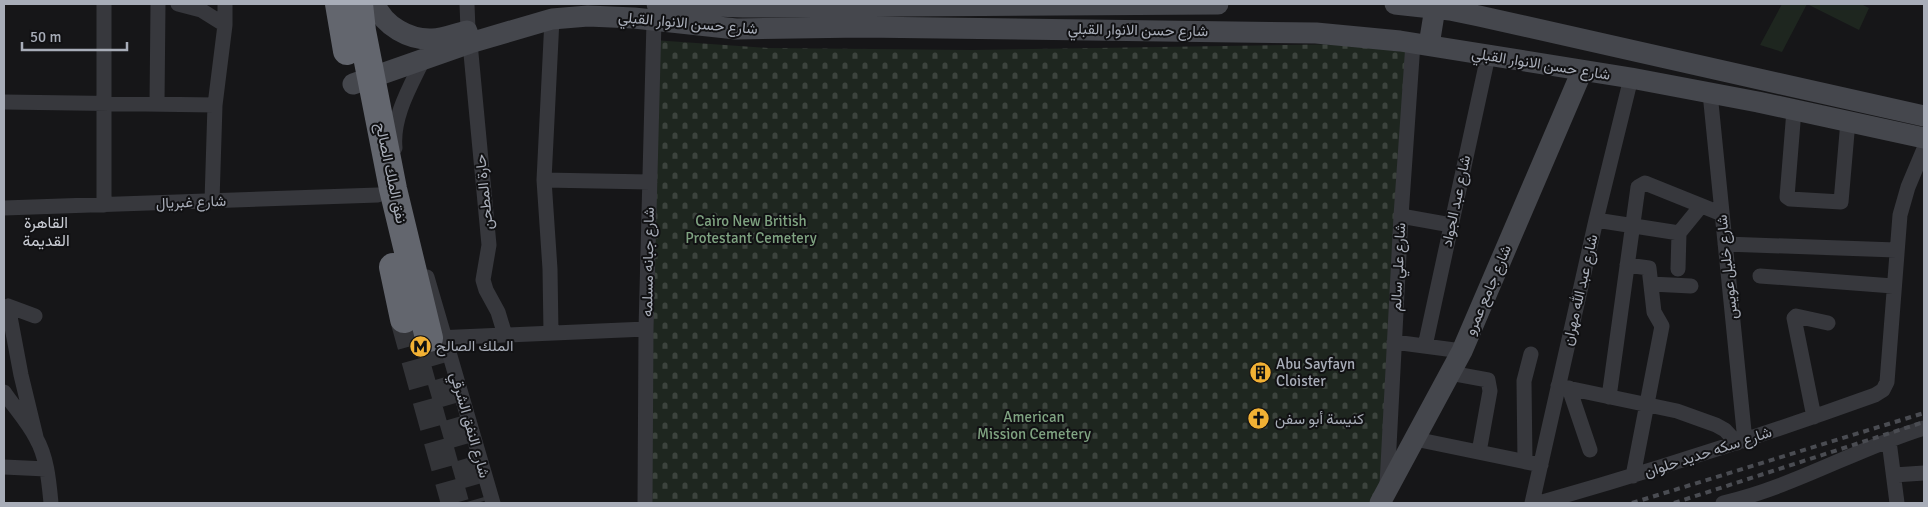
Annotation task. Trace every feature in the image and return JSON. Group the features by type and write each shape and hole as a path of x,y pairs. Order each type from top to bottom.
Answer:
{"highway":[{"name":"نفق الملك الصالح","path":"354,5 362,32 362,81 391,190 437,338"},
{"name":"نفق الملك الصالح","path":"391,190 404,319"}],"main road":[{"name":"شارع حسن الانوار القبلي","path":"362,81 422,60 469,37 553,11 588,16 743,5 1218,4"},
{"name":"شارع حسن الانوار القبلي","path":"1395,4 1434,8 1479,16 1924,116"},
{"name":"شارع حسن الانوار القبلي","path":"354,5 384,18 394,28 406,35 420,39 469,37"},
{"path":"1421,44 1434,8"},
{"name":"شارع حسن الانوار القبلي","path":"655,12 736,29 872,27 1336,34 1421,44 1631,78 1758,102 1924,138"},
{"name":"شارع جامع عمرو","path":"1383,497 1462,351 1582,71"},
{"path":"1758,102 1763,80"}],"street":[{"path":"104,4 104,205"},
{"path":"157,104 158,4"},
{"path":"178,4 200,10 225,25"},
{"path":"212,201 215,105 225,25 225,4"},
{"name":"حارة المطحن","path":"467,4 489,245 483,280 486,290 498,312 505,335"},
{"path":"551,333 550,269 544,180 553,11"},
{"name":"شارع جبانه مسلمه","path":"645,503 646,330 655,12"},
{"name":"شارع علي سالم","path":"1383,497 1401,216 1421,44"},
{"name":"شارع عبد الجواد","path":"1425,346 1488,56"},
{"path":"391,190 396,158 394,138 396,124 422,60"},
{"name":"شارع عبد الله مهران","path":"1532,503 1540,465 1564,387 1596,220 1631,78"},
{"name":"شارع خليل عويس","path":"1710,93 1725,244 1741,442"},
{"path":"4,102 215,105"},
{"path":"1794,110 1787,197 1790,199 1840,203 1842,200 1848,121"},
{"path":"1760,276 1893,286 1900,215 1908,188 1924,150"},
{"path":"544,180 650,182"},
{"path":"1609,397 1638,187 1645,183 1722,214"},
{"name":"شارع غبريال","path":"4,208 212,201 391,190"},
{"path":"1678,269 1679,233 1701,206"},
{"path":"1401,216 1451,225"},
{"path":"1596,220 1679,233"},
{"path":"1725,244 1896,250"},
{"path":"1627,265 1649,268 1654,312 1662,326 1633,476"},
{"path":"1651,284 1691,286"},
{"name":"شارع سكه حديد حلوان","path":"1539,503 1741,442 1875,396 1883,390 1887,382 1893,286"},
{"path":"35,316 8,306 21,375 46,469 51,503"},
{"path":"1814,417 1794,318 1796,316 1828,323"},
{"path":"437,338 646,330"},
{"name":"شارع النفق الشرقي","path":"437,338 493,503"},
{"path":"1394,342 1462,351"},
{"path":"1525,462 1524,381 1531,354"},
{"path":"1450,373 1488,380 1490,391 1479,452"},
{"path":"1564,387 1677,412 1716,425 1741,442"},
{"path":"1564,387 1590,450"},
{"path":"4,392 36,437"},
{"path":"1722,503 1753,496 1770,497 1889,440 1924,428"},
{"path":"1415,439 1540,465"},
{"path":"1889,440 1897,503"},
{"path":"4,467 46,469"},
{"path":"1894,474 1924,473"}],"green space":[{"path":"1782,4 1807,4 1782,52 1760,45"},
{"path":"1807,4 1861,4 1869,8 1859,30"},
{"path":"653,40 768,48 972,50 1413,43 1387,492 1376,503 645,503"}],"tunnel":[{"path":"404,319 455,503"},
{"path":"429,338 477,503"}],"railway":[{"path":"1632,503 1924,413"},
{"path":"1674,503 1924,422"}],"place":[{"name":"الملك الصالح","path":"420,346"},
{"name":"Abu Sayfayn Cloister","path":"1260,373"},
{"name":"كنيسة أبو سفن","path":"1259,419"}],"district":[{"name":"القاهرة القديمة","path":"46,232"}],"park label":[{"name":"Cairo New British Protestant Cemetery","path":"751,230"},
{"name":"American Mission Cemetery","path":"1034,426"}]}
